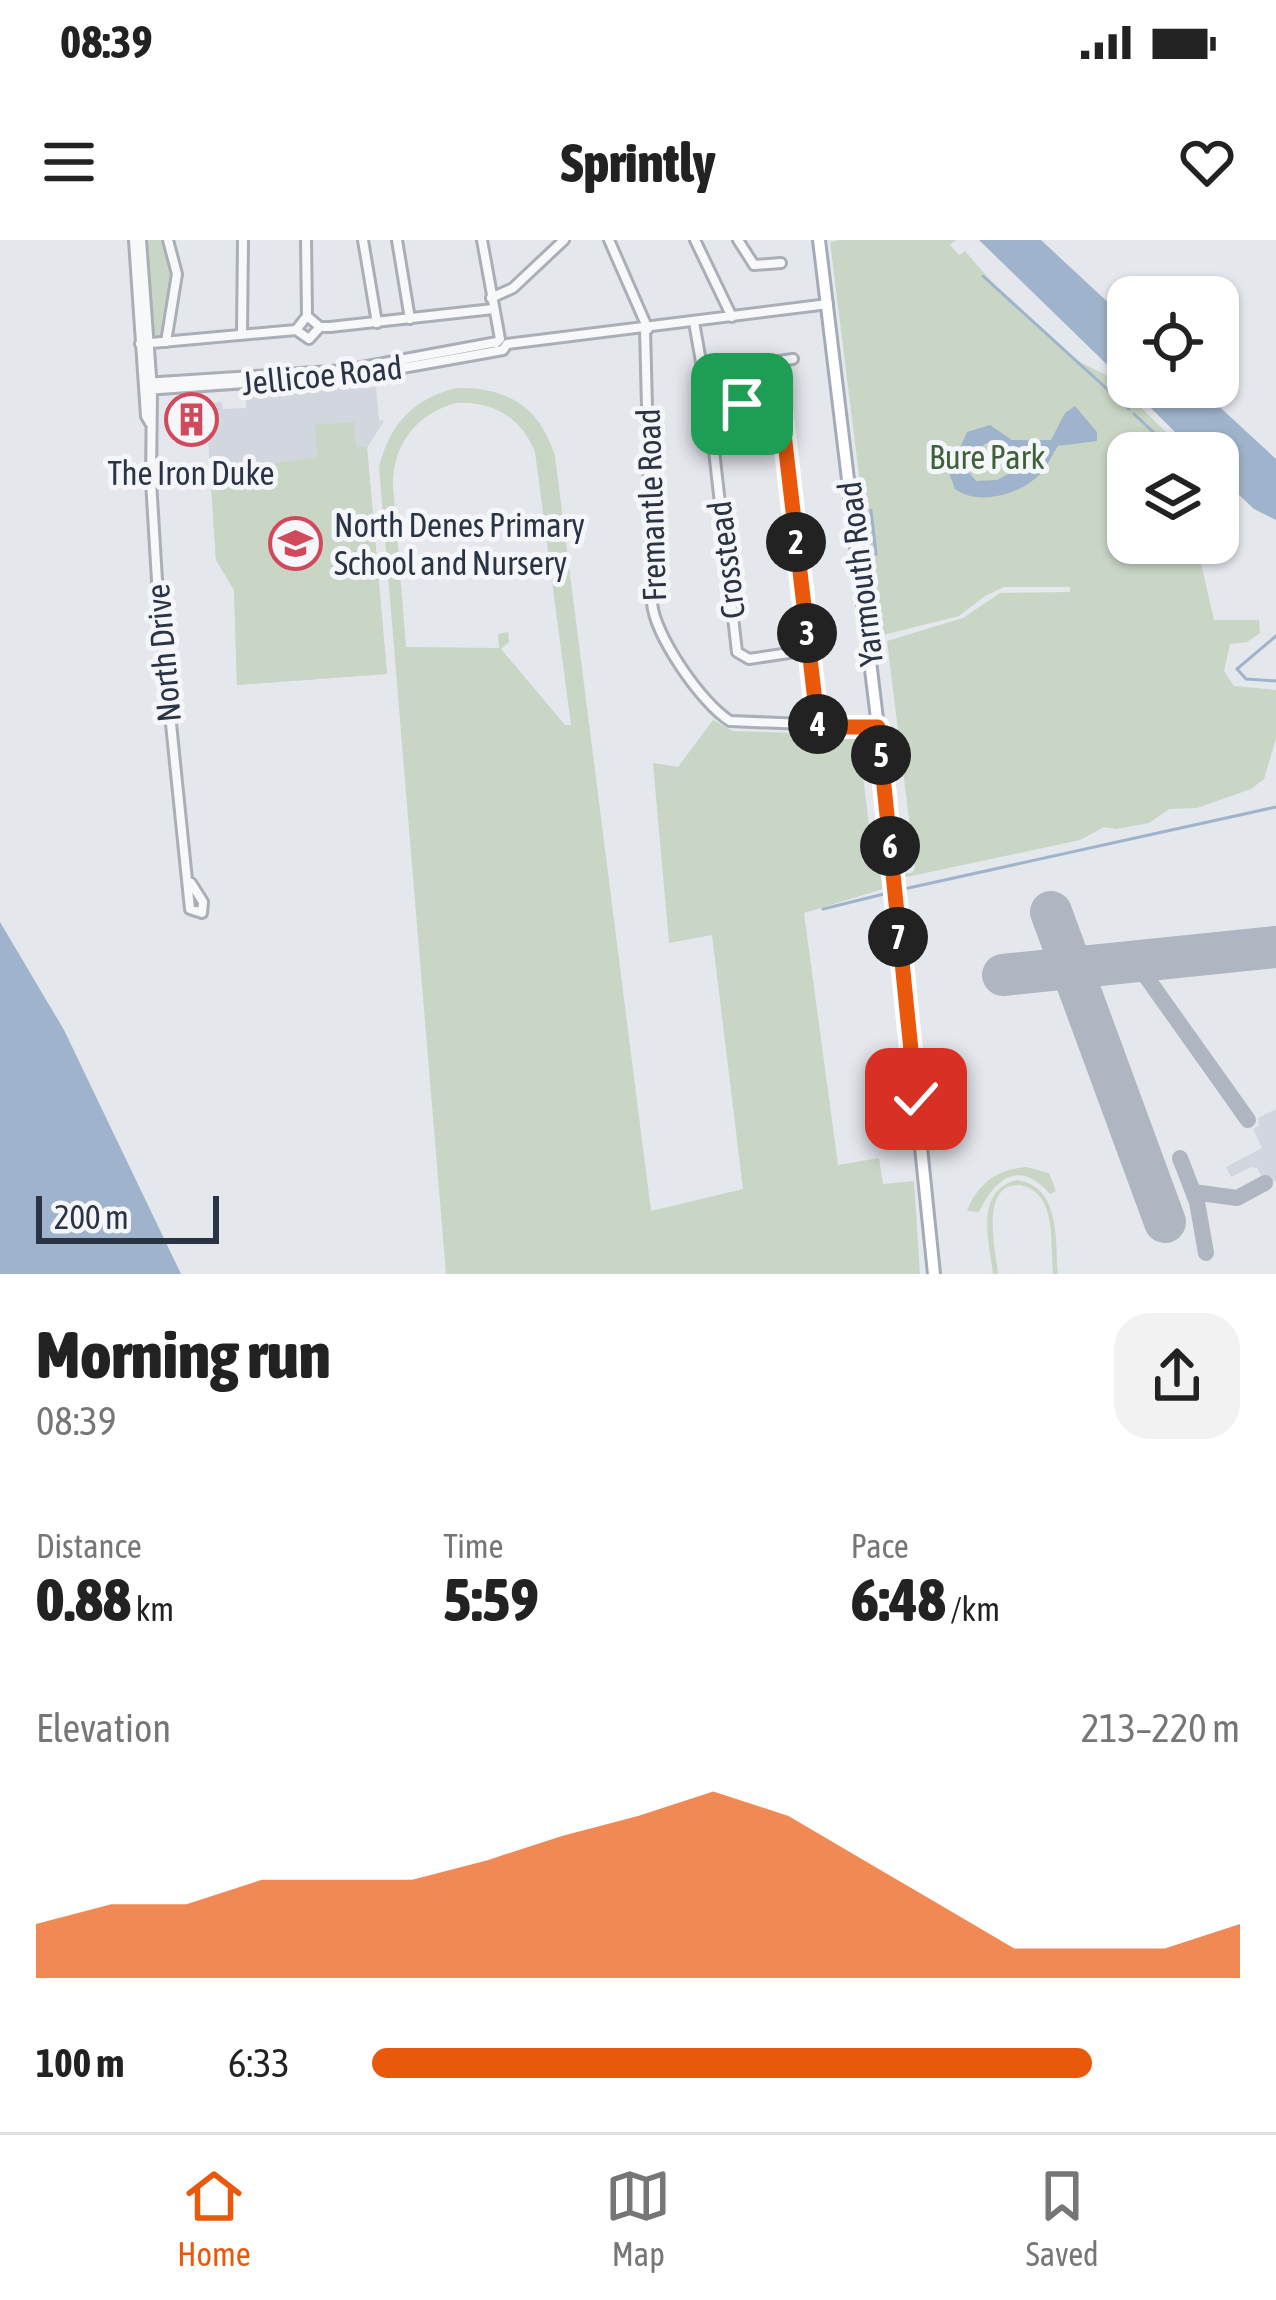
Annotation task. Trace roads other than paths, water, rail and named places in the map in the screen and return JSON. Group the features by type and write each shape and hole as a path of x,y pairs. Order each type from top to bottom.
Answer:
{"main road":[{"name":"Yarmouth Road","path":"819,240 878,727 934,1274"}],"street":[{"name":"North Drive","path":"138,240 160,632 192,912 202,913 203,902 190,883"},
{"path":"166,342 177,274 168,240"},
{"path":"242,333 243,240"},
{"path":"296,330 307,316 306,240"},
{"path":"363,240 377,323"},
{"path":"397,240 410,319"},
{"path":"482,240 501,344"},
{"path":"144,344 296,330 309,339 320,327 410,319 492,304 564,240"},
{"path":"609,240 646,329"},
{"path":"695,240 732,316"},
{"path":"738,240 754,265 781,263"},
{"name":"Jellicoe Road","path":"148,386 346,373 501,344 828,304"},
{"path":"307,316 320,327"},
{"name":"Crosstead","path":"694,322 709,407 737,652 749,658 809,650"},
{"name":"Fremantle Road","path":"646,329 652,603 660,634 717,712 730,721 878,727"},
{"path":"793,358 776,366 818,727"},
{"path":"709,407 780,399"}],"water":[{"path":"979,240 1041,240 1107,301 1107,365"},
{"path":"1075,406 1097,432 1097,441 1058,446 1043,471 1013,492 976,497 955,489 949,473 967,432 990,425 1012,440 1051,440 1065,413","holes":["986,443 1001,449 1007,462 1016,467 1014,471 997,480 976,481 969,472 974,448"]},
{"path":"1151,408 1221,408 1276,459 1276,520 1239,495 1239,432 1175,432"},
{"path":"0,922 64,1030 181,1274 0,1274"}],"waterway":[{"path":"983,276 1129,409"},
{"path":"1134,414 1153,432"},
{"path":"871,510 876,554"},
{"path":"1276,636 1237,669 1246,679 1276,681"},
{"path":"904,889 1276,807"},
{"path":"823,909 884,894"}],"place":[{"name":"The Iron Duke","path":"191,419"},
{"name":"North Denes Primary School and Nursery","path":"295,544"}],"park label":[{"name":"Bure Park","path":"987,457"}]}
